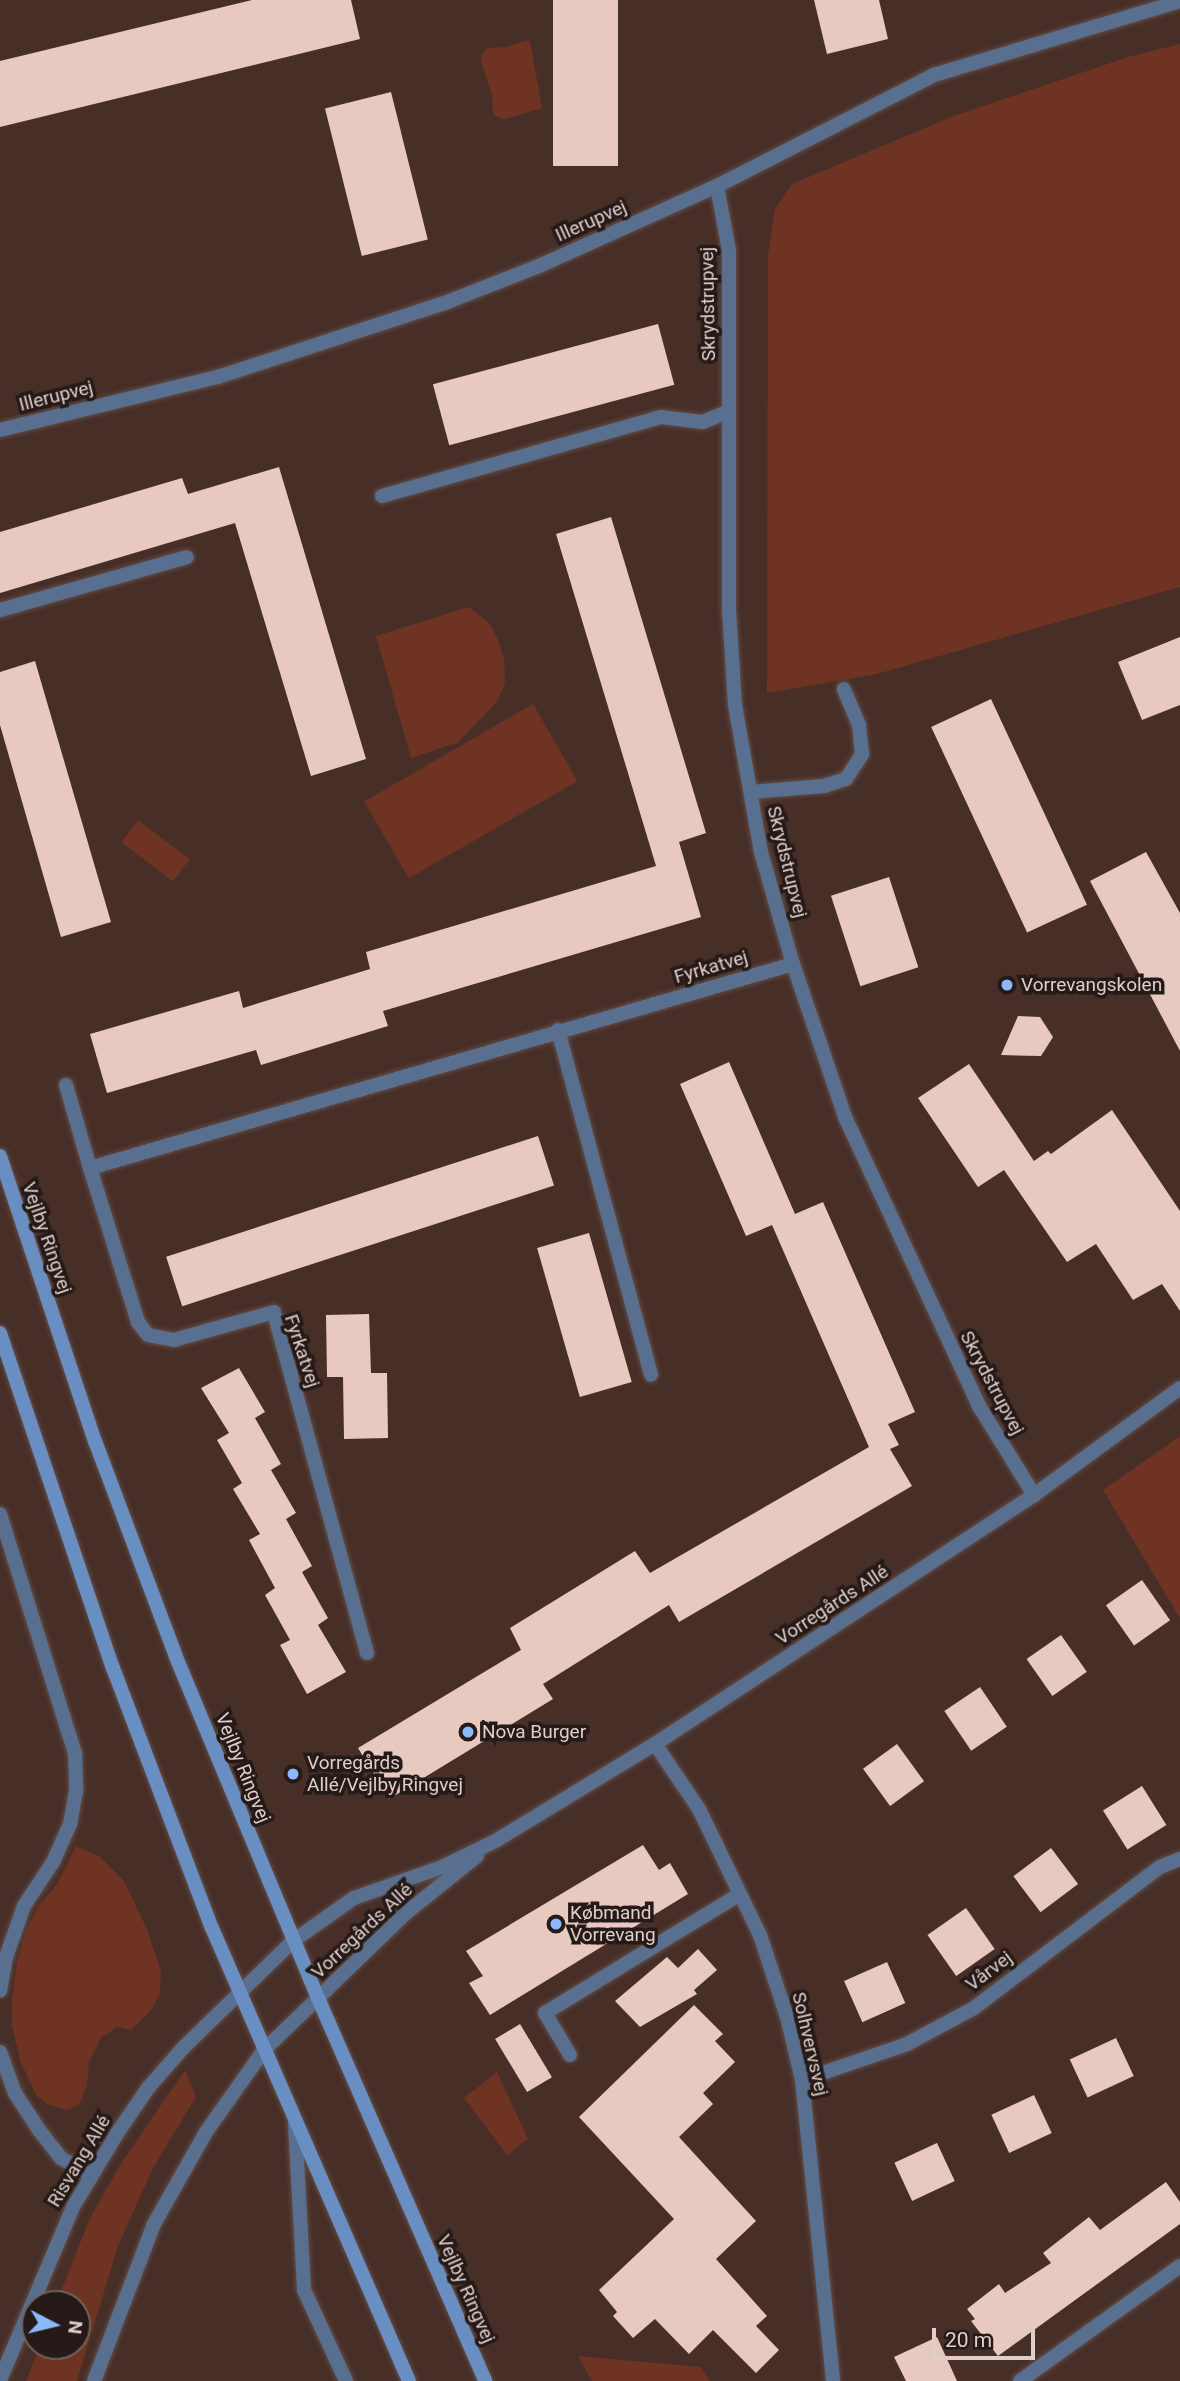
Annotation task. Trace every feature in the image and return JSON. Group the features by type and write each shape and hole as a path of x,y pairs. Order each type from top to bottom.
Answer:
{"main road":[{"name":"Vejlby Ringvej","path":"0,1156 100,1453 176,1657 293,1941 485,2381"},
{"path":"0,1333 113,1668 239,1992 409,2381"}],"street":[{"name":"Illerupvej","path":"0,430 218,377 450,301 539,266 717,186 934,75 1180,1"},
{"name":"Skrydstrupvej","path":"717,186 729,251 729,610 735,705 761,852 793,964 845,1117 926,1298 979,1406 1034,1495"},
{"path":"382,496 661,416 703,422 727,412"},
{"path":"0,610 187,557"},
{"path":"751,792 824,786 846,779 862,754 859,725 844,690"},
{"name":"Fyrkatvej","path":"90,1167 793,964"},
{"path":"558,1030 651,1374"},
{"name":"Fyrkatvej","path":"66,1085 138,1322 148,1335 174,1340 274,1312 367,1653"},
{"name":"Vorregårds Allé","path":"239,1992 293,1941 364,1892 442,1867 497,1840 655,1744 1034,1495 1180,1388"},
{"path":"0,1514 75,1753 76,1791 71,1824 53,1862 24,1906 6,1956 0,1990"},
{"name":"Solhvervsvej","path":"655,1744 699,1809 764,1947 787,2017 802,2080 833,2381"},
{"name":"Vorregårds Allé","path":"264,2050 406,1913 497,1840"},
{"name":"Vårvej","path":"802,2080 907,2044 974,2008 1160,1867 1180,1859"},
{"path":"570,2055 545,2013 740,1894"},
{"name":"Risvang Allé","path":"0,2380 53,2250 89,2174 148,2088 183,2048 239,1992"},
{"path":"94,2381 154,2224 206,2132 264,2050"},
{"path":"0,2052 15,2093 39,2130 61,2158 89,2174"},
{"path":"295,2123 304,2290 346,2381"},
{"path":"1020,2381 1180,2266"}],"shaded area":[{"path":"530,41 542,108 505,119 499,118 493,114 492,94 481,62 482,54 488,48 506,47"},
{"path":"1180,44 1180,587 877,674 767,693 768,255 775,209 792,184 951,117 1128,57"},
{"path":"469,607 488,622 497,637 504,659 505,683 497,702 457,743 411,758 376,636"},
{"path":"533,704 578,781 409,879 364,802"},
{"path":"138,820 190,859 173,881 121,842"},
{"path":"1180,1436 1180,1618 1103,1490"},
{"path":"76,1846 99,1856 124,1881 146,1927 161,1971 160,1993 152,2009 131,2030 117,2027 101,2038 89,2062 87,2086 79,2105 67,2110 47,2104 36,2095 20,2060 12,2025 12,1998 17,1962 26,1930 39,1905 57,1884"},
{"path":"185,2070 196,2097 153,2168 118,2246 91,2335 91,2290 62,2290 90,2218 122,2162"},
{"path":"497,2072 528,2139 507,2155 464,2098"},
{"path":"578,2356 700,2367 710,2381 592,2381"},
{"path":"34,2360 83,2360 77,2381 26,2381"}],"building":[{"path":"252,0 351,0 360,39 0,127 0,61"},
{"path":"553,0 618,0 618,166 553,166"},
{"path":"814,0 879,0 888,39 827,54"},
{"path":"391,92 428,239 362,256 325,108"},
{"path":"658,324 674,385 449,445 433,384"},
{"path":"279,467 366,759 311,776 235,523 0,593 0,532 182,478 188,494"},
{"path":"611,517 706,833 679,842 701,917 383,1011 388,1026 261,1065 256,1050 107,1093 90,1034 239,991 243,1008 370,969 366,952 656,866 556,534"},
{"path":"1180,637 1180,705 1142,720 1118,662"},
{"path":"35,661 111,922 61,937 0,725 0,672"},
{"path":"991,699 1087,905 1027,933 931,727"},
{"path":"1146,852 1180,913 1180,1051 1090,881"},
{"path":"889,877 918,967 860,986 831,896"},
{"path":"1018,1016 1040,1017 1053,1037 1041,1056 1001,1055"},
{"path":"729,1062 795,1214 823,1202 915,1412 888,1424 899,1445 890,1449 912,1486 679,1622 669,1605 543,1684 553,1699 389,1799 358,1748 521,1650 510,1628 635,1551 650,1573 869,1447 772,1225 746,1236 680,1084"},
{"path":"969,1064 1034,1161 1048,1151 1051,1154 1112,1110 1180,1211 1180,1311 1162,1284 1133,1300 1096,1244 1067,1262 1004,1170 978,1187 918,1098"},
{"path":"538,1136 554,1185 182,1306 166,1257"},
{"path":"589,1233 632,1382 580,1397 537,1248"},
{"path":"369,1314 371,1373 387,1373 388,1438 344,1439 343,1377 327,1377 326,1315"},
{"path":"239,1368 265,1412 255,1418 281,1464 271,1470 296,1513 286,1519 312,1566 302,1572 328,1618 318,1625 346,1672 307,1694 280,1645 290,1640 265,1595 275,1588 249,1540 260,1534 233,1489 242,1483 217,1440 229,1433 201,1388"},
{"path":"1142,1580 1170,1620 1134,1645 1106,1605"},
{"path":"1061,1635 1087,1672 1052,1696 1027,1659"},
{"path":"980,1687 1007,1727 971,1751 944,1711"},
{"path":"897,1744 924,1781 890,1806 863,1769"},
{"path":"1142,1786 1166,1825 1127,1849 1103,1810"},
{"path":"643,1845 659,1870 670,1863 688,1894 490,2015 469,1983 483,1976 466,1951"},
{"path":"1051,1848 1078,1884 1041,1912 1013,1876"},
{"path":"966,1908 995,1949 956,1976 927,1935"},
{"path":"698,1949 717,1970 694,1990 697,1994 640,2027 615,2001 667,1957 678,1968"},
{"path":"887,1962 905,2003 862,2022 844,1981"},
{"path":"694,2005 723,2034 715,2041 735,2062 703,2093 713,2104 679,2137 756,2221 716,2259 767,2316 756,2326 779,2350 756,2373 713,2330 689,2354 655,2319 633,2338 613,2316 617,2312 599,2290 674,2219 579,2117"},
{"path":"520,2024 552,2077 527,2092 495,2039"},
{"path":"1116,2038 1134,2076 1088,2098 1070,2060"},
{"path":"1034,2095 1052,2133 1009,2153 991,2115"},
{"path":"937,2143 955,2181 912,2201 894,2163"},
{"path":"1166,2182 1180,2202 1180,2224 998,2356 971,2321 975,2319 967,2309 999,2284 1005,2293 1051,2263 1043,2253 1089,2217 1100,2230"},
{"path":"937,2337 957,2381 906,2381 894,2357"}],"place":[{"name":"Vorrevangskolen","path":"1007,985"},
{"name":"Nova Burger","path":"468,1732"},
{"name":"Vorregårds Allé/Vejlby Ringvej","path":"293,1774"},
{"name":"Købmand Vorrevang","path":"556,1924"}]}
